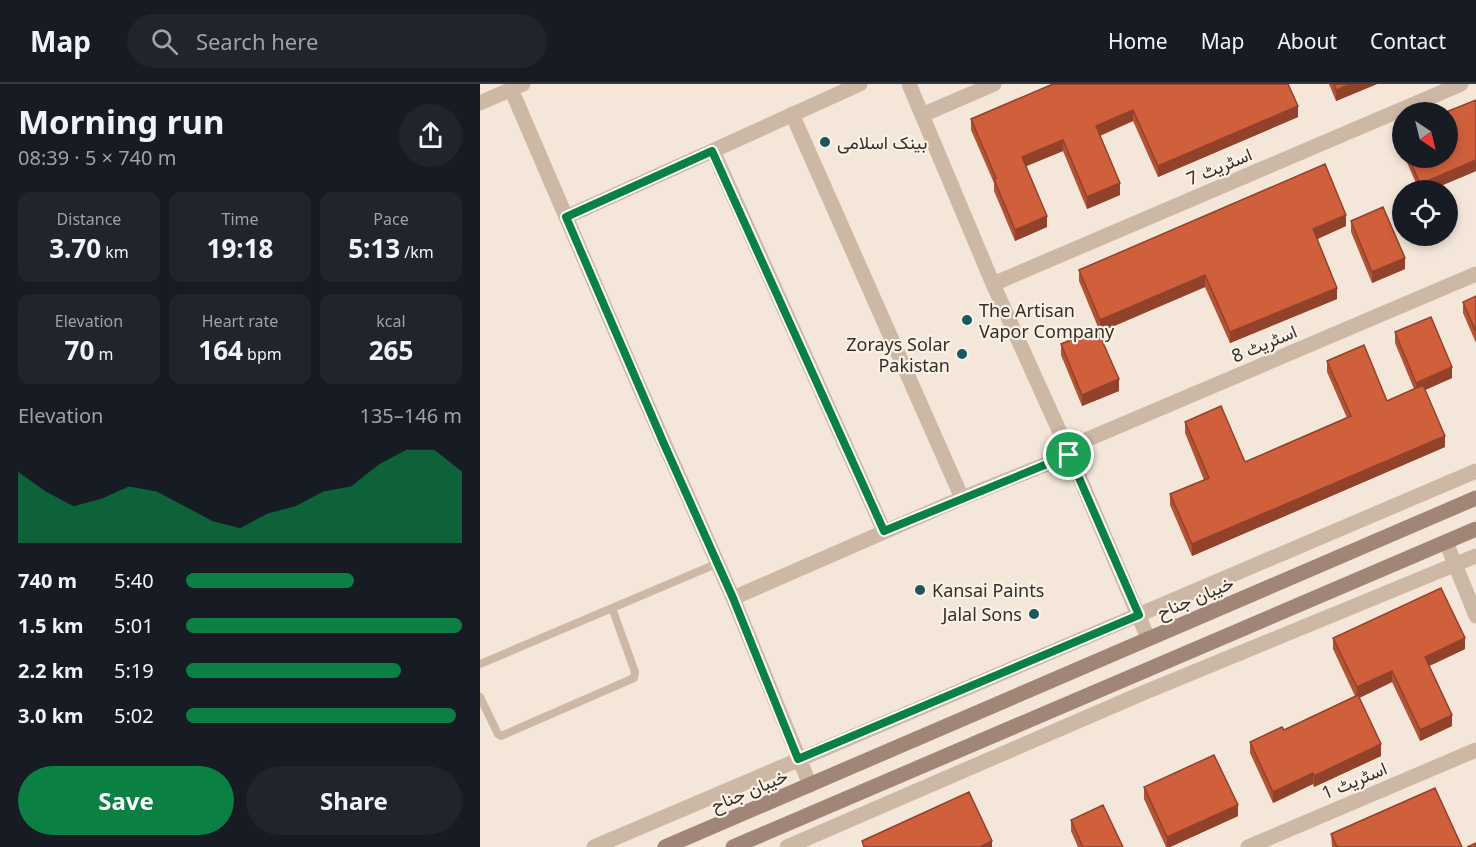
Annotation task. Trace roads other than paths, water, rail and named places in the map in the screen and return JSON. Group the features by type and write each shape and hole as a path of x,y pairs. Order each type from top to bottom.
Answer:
{"main road":[{"name":"خیبان جناح","path":"665,847 1476,498"},
{"path":"733,847 1476,529"}],"street":[{"path":"566,217 860,84"},
{"path":"909,84 993,284 1148,638"},
{"path":"922,115 994,84"},
{"name":"اسٹریٹ 7","path":"993,284 1461,84"},
{"path":"480,103 517,87 566,217 716,564 733,598 810,785"},
{"path":"792,114 962,498"},
{"path":"712,151 884,531"},
{"name":"اسٹریٹ 8","path":"733,598 1476,274"},
{"path":"594,847 1476,471"},
{"path":"1446,542 1476,616"},
{"path":"787,847 1143,693 1476,556"},
{"name":"اسٹریٹ 1","path":"1248,847 1476,750"}],"lane":[{"path":"480,664 716,564"},
{"path":"480,697 501,736 634,678 635,672 612,608"}],"place":[{"name":"بینک اسلامی","path":"825,142"},
{"name":"The Artisan Vapor Company","path":"967,320"},
{"name":"Zorays Solar Pakistan","path":"962,354"},
{"name":"Kansai Paints","path":"920,590"},
{"name":"Jalal Sons","path":"1034,614"}]}
